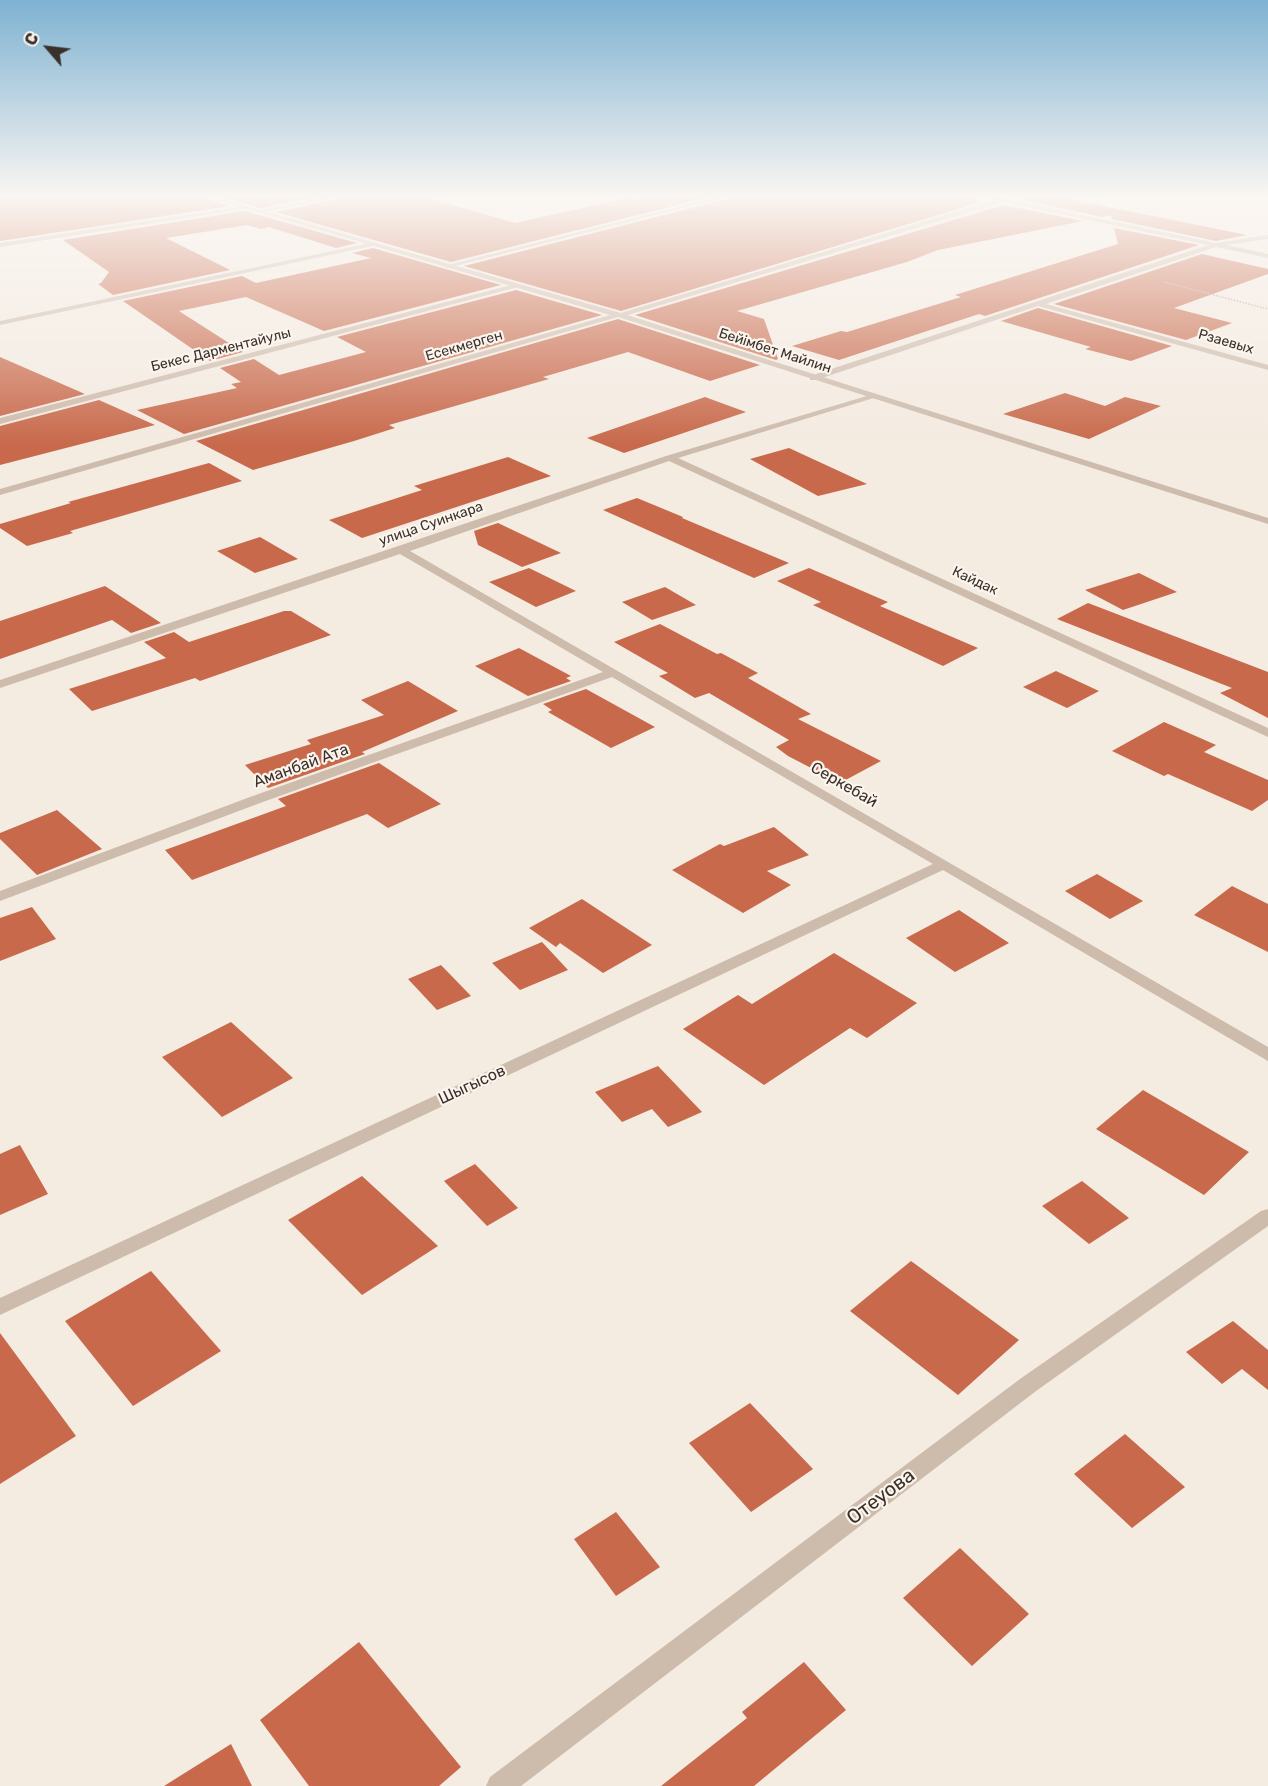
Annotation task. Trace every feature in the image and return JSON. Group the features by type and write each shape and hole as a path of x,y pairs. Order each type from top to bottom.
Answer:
{"street":[{"path":"0,324 214,278"},
{"name":"Бейімбет Майлин","path":"491,278 618,315 1268,521"},
{"name":"Eсекмерген","path":"0,492 741,278"},
{"path":"813,378 1117,278"},
{"name":"Бекес Дарментайулы","path":"0,421 518,286"},
{"name":"Рзаевых","path":"1039,304 1268,368"},
{"name":"улица Суинкара","path":"0,684 669,458 873,397"},
{"name":"Кайдак","path":"669,458 1268,733"},
{"name":"Серкебай","path":"401,550 945,864 1268,1055"},
{"name":"Аманбай Ата","path":"0,896 255,800 614,672"},
{"name":"Шыгысов","path":"0,1307 945,864"},
{"name":"Отеуова","path":"499,1786 1028,1385 1268,1216"}],"path":[{"path":"1147,278 1268,309"}],"building":[{"path":"104,278 191,278 113,295 98,284"},
{"path":"231,278 247,278 256,283 277,278 478,278 501,285 324,331 246,297 179,311 243,352 210,361 123,301"},
{"path":"507,278 729,278 621,311"},
{"path":"758,278 850,278 737,311 764,319 778,359 776,360 635,315"},
{"path":"1008,278 1098,278 985,316 979,314 839,360 792,346 841,331 847,332 961,297 955,295"},
{"path":"1130,278 1256,278 1174,308 1232,323 1186,340 1054,304"},
{"path":"516,290 602,315 184,434 137,410 237,388 231,384 241,382 220,368 254,359 279,375 366,352 337,337"},
{"path":"1038,308 1172,346 1131,361 1085,349 1091,347 1001,321"},
{"path":"618,319 760,365 710,381 628,352 543,377 549,379 389,425 395,428 354,441 253,470 196,441"},
{"path":"0,357 85,394 0,416"},
{"path":"1065,393 1105,406 1125,397 1161,406 1089,439 1003,414"},
{"path":"705,397 746,412 624,453 587,438"},
{"path":"99,400 155,425 0,465 0,426"},
{"path":"789,448 867,484 818,496 750,459"},
{"path":"508,457 551,476 362,538 329,520 422,490 414,486"},
{"path":"209,463 242,481 70,531 73,533 27,546 0,528 0,524 71,503 68,502"},
{"path":"637,498 789,563 754,578 603,510"},
{"path":"498,523 561,553 522,567 478,545 474,531"},
{"path":"260,537 298,559 255,573 217,551"},
{"path":"529,568 576,591 536,607 489,582"},
{"path":"809,568 888,602 880,606 978,648 943,666 813,605 821,602 777,581"},
{"path":"1139,573 1177,592 1123,610 1085,590"},
{"path":"105,586 161,623 131,633 112,620 0,659 0,621"},
{"path":"665,587 696,605 652,620 622,602"},
{"path":"1088,603 1268,672 1268,718 1220,693 1232,688 1057,619"},
{"path":"284,611 291,611 331,635 200,681 195,678 92,711 69,689 166,658 144,642 174,632 189,642"},
{"path":"660,624 758,673 748,678 811,714 798,719 881,761 840,783 788,756 776,747 789,740 709,693 695,698 659,676 668,673 614,642"},
{"path":"519,648 571,676 566,678 571,681 528,696 475,666"},
{"path":"1056,671 1099,691 1067,708 1023,687"},
{"path":"408,681 458,711 362,752 365,754 268,788 245,765 311,744 307,740 384,715 361,700"},
{"path":"586,689 655,727 611,748 548,712 552,710 543,704"},
{"path":"1164,722 1216,745 1204,752 1268,780 1268,800 1252,811 1168,774 1164,776 1112,751"},
{"path":"379,763 441,804 388,828 367,814 192,880 165,850 286,806 278,799"},
{"path":"57,810 102,849 37,875 0,839 0,833"},
{"path":"774,827 809,855 767,871 791,885 743,913 672,870 720,844 724,846"},
{"path":"1097,874 1143,901 1110,919 1065,891"},
{"path":"1232,886 1268,904 1268,952 1194,915"},
{"path":"582,899 652,945 603,973 560,943 556,947 529,928"},
{"path":"32,907 56,939 0,961 0,918"},
{"path":"959,910 1009,943 955,972 906,938"},
{"path":"542,942 568,970 520,990 492,963"},
{"path":"834,953 917,1003 867,1038 850,1028 764,1085 683,1029 738,995 752,1004"},
{"path":"441,965 471,996 437,1010 408,979"},
{"path":"231,1022 293,1078 222,1117 162,1057"},
{"path":"658,1066 702,1112 668,1127 652,1109 622,1122 595,1092"},
{"path":"1143,1090 1249,1152 1204,1195 1096,1129"},
{"path":"20,1145 48,1194 0,1215 0,1154"},
{"path":"475,1164 518,1208 487,1226 444,1181"},
{"path":"362,1176 438,1246 362,1295 288,1220"},
{"path":"1082,1181 1129,1218 1089,1244 1042,1206"},
{"path":"911,1261 1019,1340 958,1395 850,1311"},
{"path":"151,1271 221,1351 133,1406 65,1321"},
{"path":"1233,1321 1268,1350 1268,1390 1242,1369 1222,1384 1186,1352"},
{"path":"0,1333 76,1436 0,1484"},
{"path":"750,1403 813,1469 751,1512 689,1443"},
{"path":"1125,1434 1185,1487 1132,1528 1074,1474"},
{"path":"616,1512 660,1567 616,1596 574,1539"},
{"path":"960,1548 1029,1614 972,1666 903,1598"},
{"path":"359,1642 461,1767 439,1786 309,1786 260,1720"},
{"path":"804,1662 846,1710 754,1786 661,1786 747,1718 742,1712"},
{"path":"231,1744 252,1786 164,1786"}]}
